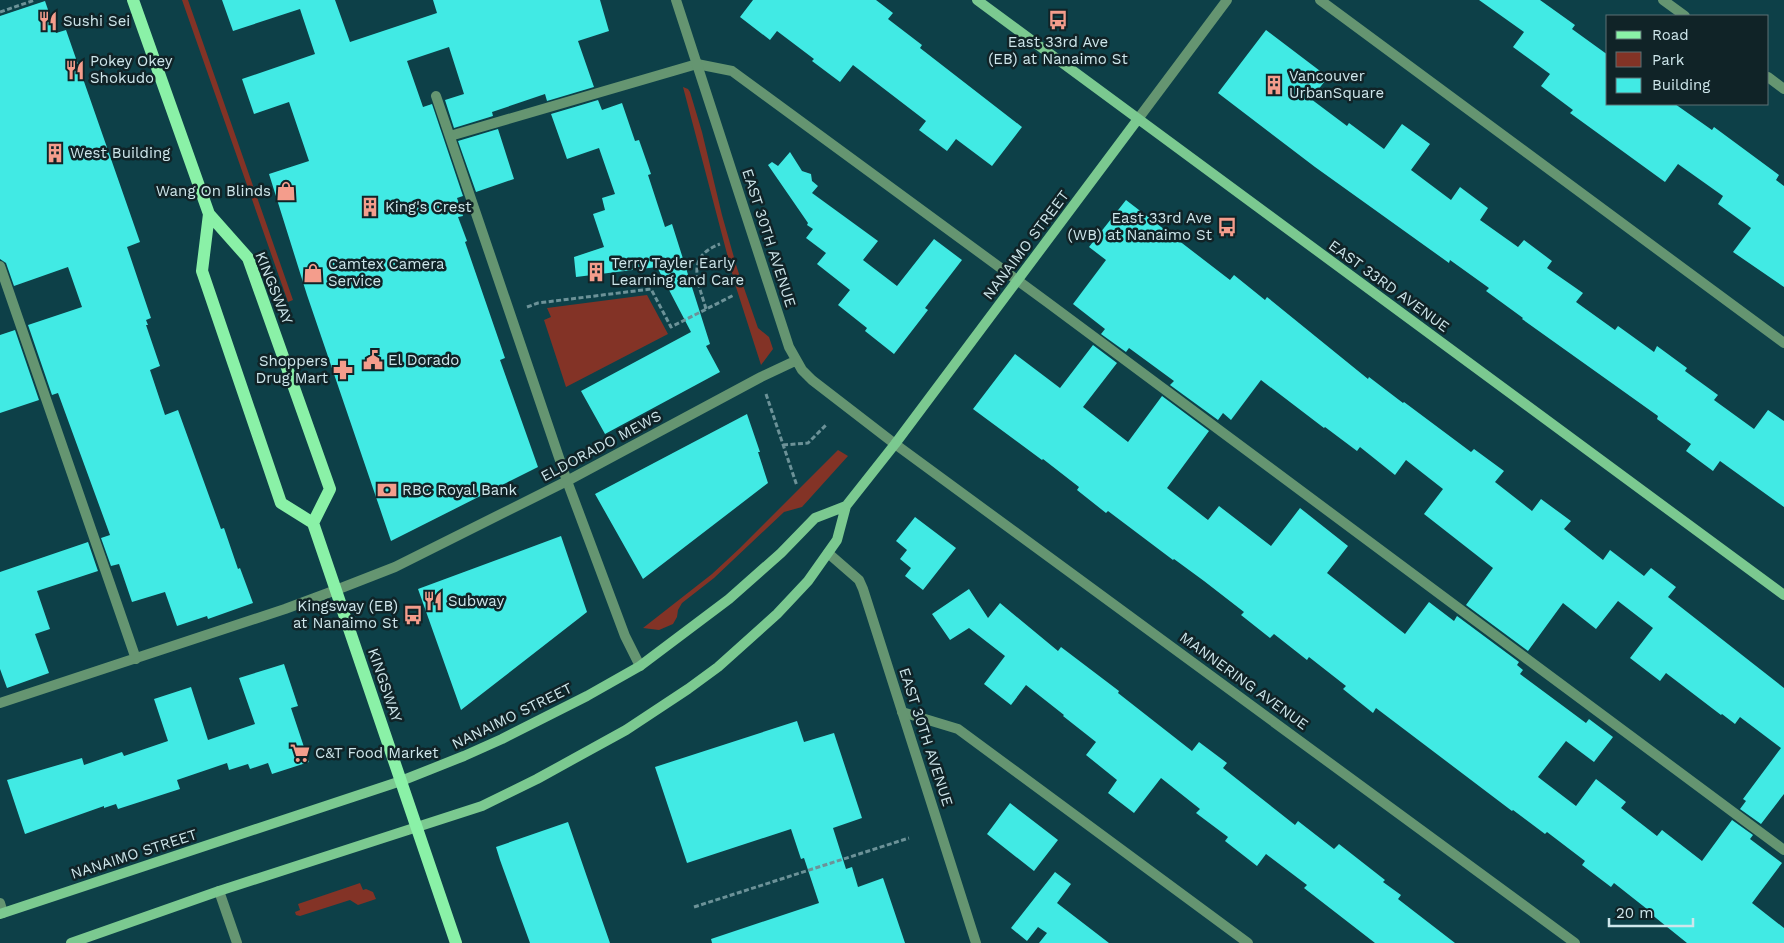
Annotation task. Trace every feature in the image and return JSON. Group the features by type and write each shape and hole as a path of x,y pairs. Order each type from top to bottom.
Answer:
{"main road":[{"name":"KINGSWAY","path":"133,0 209,214 248,258 330,489 314,524"},
{"name":"KINGSWAY","path":"209,214 202,271 221,328 282,502 314,524 456,943"}],"street":[{"name":"EAST 30TH AVENUE","path":"676,0 795,361 812,380 895,444"},
{"name":"EAST 33RD AVENUE","path":"977,0 1784,595"},
{"name":"NANAIMO STREET","path":"71,943 219,891 482,806 537,780 596,748 656,711 718,667 750,640 808,581 837,540 846,506 895,444 1227,0"},
{"path":"1320,0 1784,343"},
{"path":"1663,0 1684,15"},
{"path":"450,136 697,64 732,71 1018,280 1784,850"},
{"path":"1769,79 1784,90"},
{"path":"436,96 567,481 624,636 640,666"},
{"path":"0,266 136,659"},
{"name":"ELDORADO MEWS","path":"0,703 285,609 395,567 567,481 761,377 795,361"},
{"name":"MANNERING AVENUE","path":"895,444 1576,943"},
{"name":"NANAIMO STREET","path":"1,910 401,781 502,739 587,696 640,666 729,599 781,553 815,518 846,506"},
{"name":"EAST 30TH AVENUE","path":"828,552 859,580 976,943"},
{"path":"902,712 958,729 1248,943"},
{"path":"219,891 237,943"}],"path":[{"path":"0,12 35,0"},
{"path":"706,309 696,273 697,264 702,254 709,248 720,244"},
{"path":"538,303 651,289 671,327 734,295"},
{"path":"761,377 797,486"},
{"path":"783,445 808,443 826,425"},
{"path":"694,907 908,838"}],"green space":[{"path":"182,0 188,0 293,300 288,302"},
{"path":"683,87 690,92 702,132 737,268 758,328 769,337 773,349 761,365 735,284"},
{"path":"647,295 668,334 566,387 544,320 551,317 547,308"},
{"path":"838,450 848,456 802,507 784,512 714,578 682,603 673,624 659,630 643,628 712,574"},
{"path":"360,883 363,890 366,889 373,892 376,899 358,905 350,900 300,916 296,915 295,912 300,910 298,904"}],"building":[{"path":"222,0 335,0 350,42 437,13 433,0 600,0 609,31 578,41 594,87 547,101 545,94 492,112 493,116 454,128 445,100 464,94 449,47 407,61 423,107 432,104 463,196 457,198 463,216 458,217 505,358 500,360 538,467 391,541 307,295 269,174 309,161 289,102 254,114 242,79 315,54 300,9 233,31"},
{"path":"753,0 876,0 893,13 888,19 922,45 920,48 1022,127 992,166 956,139 947,151 919,130 926,121 853,65 840,82 812,61 814,59 777,31 770,40 740,17"},
{"path":"1479,0 1540,0 1575,25 1572,29 1606,54 1606,105 1676,105 1712,130 1714,127 1779,175 1776,180 1784,186 1784,287 1733,252 1751,228 1718,204 1723,196 1678,164 1665,182 1570,113 1573,110 1541,86 1550,74 1513,47 1524,32"},
{"path":"45,1 56,33 66,30 140,242 127,247 151,318 146,320 148,325 146,325 160,366 150,370 165,415 178,410 221,529 224,528 238,569 240,568 253,603 208,619 207,616 177,626 165,592 132,602 119,564 111,566 101,538 110,535 58,393 52,395 28,325 82,307 68,267 14,286 6,263 0,259 0,16"},
{"path":"1266,30 1328,77 1311,99 1347,126 1349,123 1384,149 1402,124 1430,144 1411,170 1451,200 1460,187 1488,208 1480,220 1518,247 1524,240 1552,261 1547,268 1583,293 1576,302 1615,330 1618,326 1654,352 1657,346 1687,368 1685,371 1718,395 1714,400 1754,429 1768,410 1784,421 1784,507 1720,461 1713,471 1686,451 1691,444 1657,419 1658,416 1522,319 1486,291 1489,288 1450,260 1449,263 1315,167 1218,93"},
{"path":"598,100 602,110 622,103 635,141 639,140 651,174 648,175 665,227 672,224 710,344 706,346 720,372 605,434 581,391 691,332 657,267 576,277 574,257 604,247 593,214 605,210 602,198 615,194 599,148 567,159 551,114"},
{"path":"498,129 514,179 476,192 458,141"},
{"path":"790,152 802,171 811,174 812,181 818,186 812,193 878,241 863,260 897,286 934,239 962,260 925,308 928,310 894,354 865,331 867,328 838,305 850,290 817,264 826,253 806,238 813,229 807,225 808,223 768,165 772,162 778,166"},
{"path":"1126,200 1230,280 1234,275 1265,300 1267,297 1368,379 1369,377 1471,452 1474,449 1504,471 1495,482 1532,511 1541,499 1571,521 1564,529 1603,560 1610,550 1644,576 1651,568 1676,587 1668,597 1784,688 1784,794 1761,824 1740,809 1746,801 1743,799 1781,748 1740,717 1735,724 1666,673 1660,681 1630,658 1653,628 1618,601 1596,629 1563,603 1528,651 1466,605 1493,568 1424,514 1443,489 1406,460 1395,475 1360,447 1357,451 1324,428 1261,380 1231,420 1223,413 1218,420 1170,385 1174,381 1129,348 1126,352 1101,334 1105,329 1073,304 1106,260 1089,247"},
{"path":"15,330 39,400 0,413 0,335"},
{"path":"1093,345 1117,363 1083,407 1128,442 1162,396 1209,431 1167,488 1208,520 1219,506 1271,546 1300,508 1348,546 1327,573 1405,634 1429,602 1454,621 1457,616 1519,662 1517,665 1523,670 1520,674 1586,723 1589,719 1613,737 1594,762 1566,741 1538,777 1576,806 1596,779 1626,802 1621,808 1657,836 1662,830 1702,861 1732,820 1753,835 1750,839 1782,863 1752,903 1784,928 1784,943 1687,943 1614,883 1611,887 1582,865 1585,861 1547,832 1545,834 1512,811 1376,708 1373,713 1343,689 1346,686 1309,657 1307,660 1274,634 1270,638 1241,615 1244,612 1204,581 1108,511 1106,513 1077,490 1079,487 973,409 1015,354 1060,388"},
{"path":"747,414 768,483 643,579 595,494"},
{"path":"915,517 956,548 923,590 905,576 911,568 900,559 907,550 896,541"},
{"path":"561,536 587,612 461,710 418,589"},
{"path":"88,542 98,571 37,591 50,629 35,634 49,673 7,688 0,669 0,572"},
{"path":"969,589 988,618 1000,603 1058,651 1061,647 1119,691 1118,693 1192,751 1199,742 1227,763 1223,768 1295,825 1298,821 1334,849 1339,844 1385,880 1383,882 1401,895 1398,899 1455,943 1375,943 1304,888 1307,885 1266,854 1257,866 1225,841 1228,837 1196,813 1200,809 1161,778 1134,813 1108,793 1117,780 1086,755 1096,742 1026,685 1011,705 984,684 1005,656 969,628 950,640 932,614"},
{"path":"284,664 298,706 291,708 309,762 272,774 268,763 250,769 248,764 229,770 227,763 177,780 180,789 118,809 116,804 104,808 104,806 25,834 7,780 82,758 84,765 122,752 124,756 168,741 154,699 191,687 208,740 255,724 239,678"},
{"path":"797,721 804,742 834,733 862,818 833,828 846,869 852,867 858,887 883,878 905,943 712,943 711,939 819,903 804,858 801,859 791,829 687,863 655,767"},
{"path":"1010,803 1058,840 1034,871 987,834"},
{"path":"568,822 610,943 530,943 500,860 496,847"},
{"path":"1055,872 1071,884 1057,903 1109,943 1039,943 1047,933 1038,927 1027,941 1011,928"}],"place":[{"name":"East 33rd Ave (EB) at Nanaimo St","path":"1058,20"},
{"name":"Sushi Sei","path":"48,21"},
{"name":"Pokey Okey Shokudo","path":"75,70"},
{"name":"Vancouver UrbanSquare","path":"1274,85"},
{"name":"West Building","path":"55,153"},
{"name":"Wang On Blinds","path":"286,191"},
{"name":"King's Crest","path":"370,207"},
{"name":"East 33rd Ave (WB) at Nanaimo St","path":"1227,227"},
{"name":"Terry Tayler Early Learning and Care","path":"596,272"},
{"name":"Camtex Camera Service","path":"313,273"},
{"name":"El Dorado","path":"373,360"},
{"name":"Shoppers Drug Mart","path":"343,370"},
{"name":"RBC Royal Bank","path":"387,490"},
{"name":"Subway","path":"433,601"},
{"name":"Kingsway (EB) at Nanaimo St","path":"413,615"},
{"name":"C&T Food Market","path":"300,753"}]}
